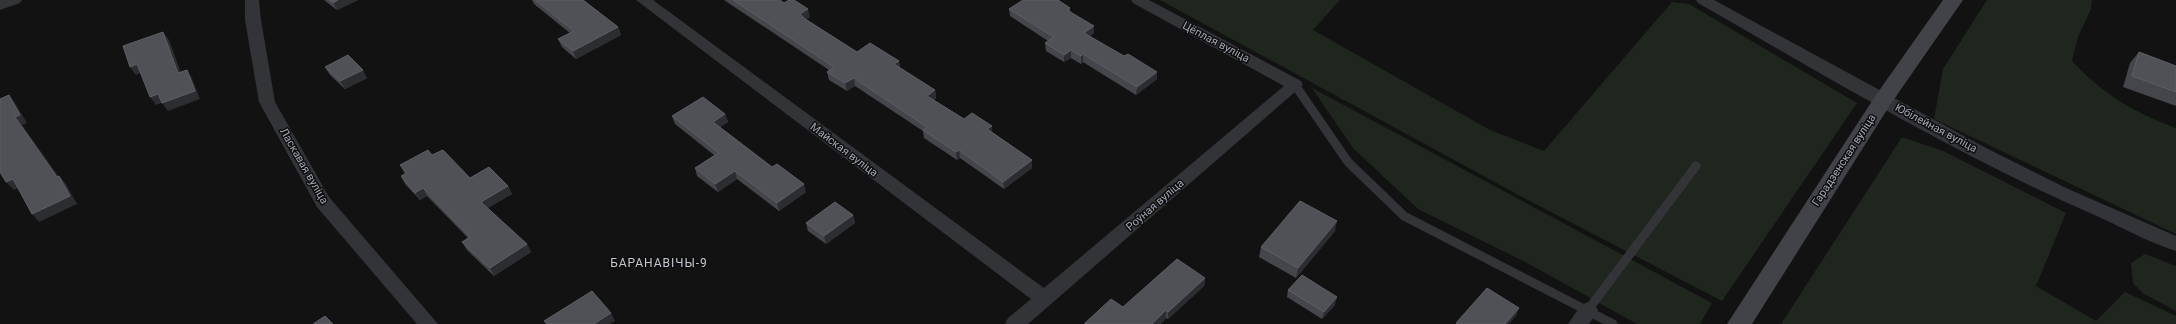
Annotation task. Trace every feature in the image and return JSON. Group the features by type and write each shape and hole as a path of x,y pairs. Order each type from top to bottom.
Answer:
{"main road":[{"name":"Гарадзенская вуліца","path":"1739,324 1883,100 1953,0"}],"street":[{"path":"0,5 15,0"},
{"name":"Ласкавая вуліца","path":"252,0 253,20 267,102 323,202 428,324"},
{"name":"Майская вуліца","path":"642,0 1045,299"},
{"name":"Цёплая вуліца","path":"1138,0 1295,85"},
{"name":"Юбілейная вуліца","path":"1703,0 1883,100 2023,175 2136,224 2176,244"},
{"name":"Роўная вуліца","path":"1015,324 1295,85"}],"lane":[{"path":"1295,85 1348,162 1404,216 1583,317 1613,324"},
{"path":"1583,317 1696,166"}],"shaded area":[{"path":"1160,0 1340,0 1313,30 1490,130 1544,151 1672,2 1689,4 1857,103 1722,301 1524,198"},
{"path":"1987,0 2092,0 2091,9 2078,37 2072,61 2095,83 2120,101 2160,122 2176,128 2176,234 1934,119 1943,69"},
{"path":"1312,88 1712,303 1700,324 1637,324 1529,264 1418,209 1353,148"},
{"path":"1902,137 1943,151 2066,213 2036,286 2096,321 2125,292 2176,316 2176,324 1781,324"},
{"path":"2145,254 2176,266 2176,311 2144,294 2133,283 2131,263"}],"building":[{"path":"329,0 338,0 333,3"},
{"path":"535,0 583,0 618,27 573,51 558,39 574,31"},
{"path":"733,0 780,0 784,3 789,0 794,0 808,9 800,14 805,19 857,52 870,43 899,61 894,64 935,90 927,96 964,119 972,113 992,126 987,129 1032,160 1003,182 959,150 956,152 923,130 927,127 854,78 845,83 827,72 834,67"},
{"path":"1023,0 1058,0 1070,8 1067,10 1094,26 1084,33 1124,56 1128,54 1157,72 1137,87 1083,54 1081,56 1071,50 1064,55 1045,43 1054,37 1009,9"},
{"path":"163,32 178,73 187,70 195,91 162,103 158,94 150,97 137,64 130,67 123,46"},
{"path":"2139,52 2176,66 2176,92 2132,76"},
{"path":"348,55 363,70 340,81 325,67"},
{"path":"9,95 20,115 15,117 57,177 59,176 70,196 32,214 13,179 6,182 0,172 0,99"},
{"path":"703,97 725,114 713,122 772,167 777,164 804,184 777,203 735,171 715,184 695,168 719,153 672,116"},
{"path":"428,150 432,155 443,150 470,178 489,167 508,186 481,202 527,244 490,268 462,242 470,237 423,188 415,193 401,176 407,173 400,165"},
{"path":"1300,201 1337,221 1298,268 1261,247"},
{"path":"835,202 853,215 824,236 806,223"},
{"path":"1177,259 1205,278 1168,312 1166,310 1152,324 1084,324 1111,299 1123,307"},
{"path":"1302,275 1337,297 1324,312 1288,290"},
{"path":"1487,288 1519,308 1505,324 1456,323"},
{"path":"592,291 611,313 594,324 547,324 544,321"},
{"path":"325,316 333,324 313,324"}],"district":[{"name":"БАРАНАВІЧЫ-9","path":"659,263"}]}
